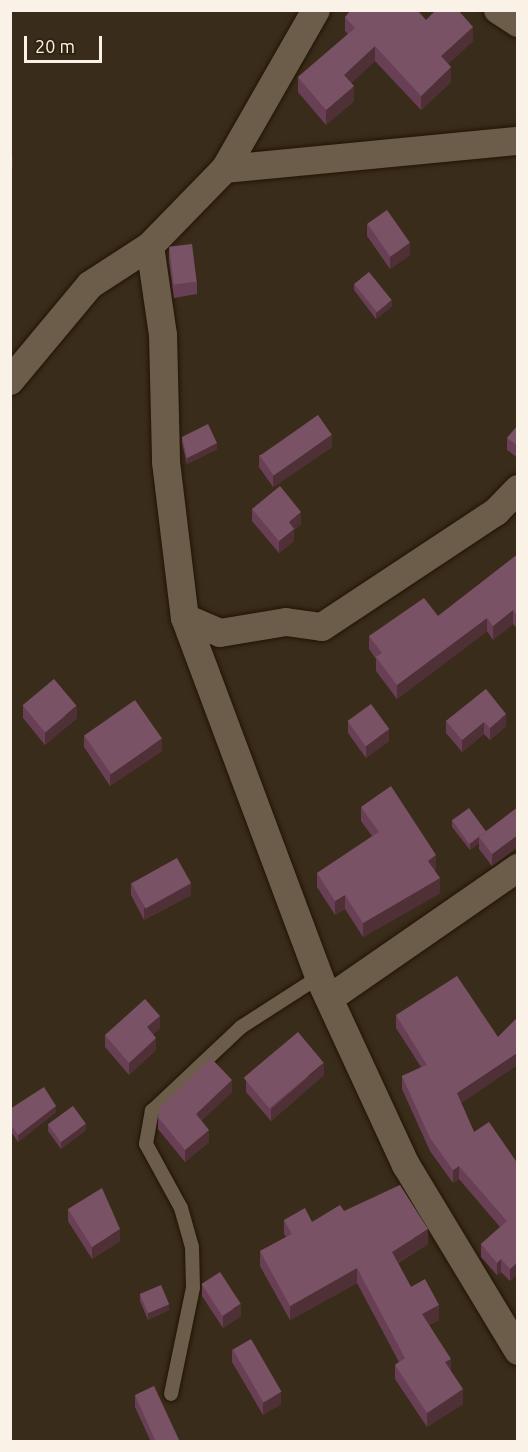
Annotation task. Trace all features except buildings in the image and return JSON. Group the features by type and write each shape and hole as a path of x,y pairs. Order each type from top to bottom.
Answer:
{"street":[{"path":"10,381 90,285 150,246 225,169 316,10"},
{"path":"498,10 518,23"},
{"path":"225,169 518,141"},
{"path":"150,246 163,335 166,462 185,618 325,987 406,1165 518,1351"},
{"path":"185,618 220,633 286,622 322,627 496,512 518,489"},
{"path":"325,987 518,868"}],"lane":[{"path":"171,1394 194,1288 192,1247 181,1208 146,1144 152,1111 241,1027 325,987"}]}
